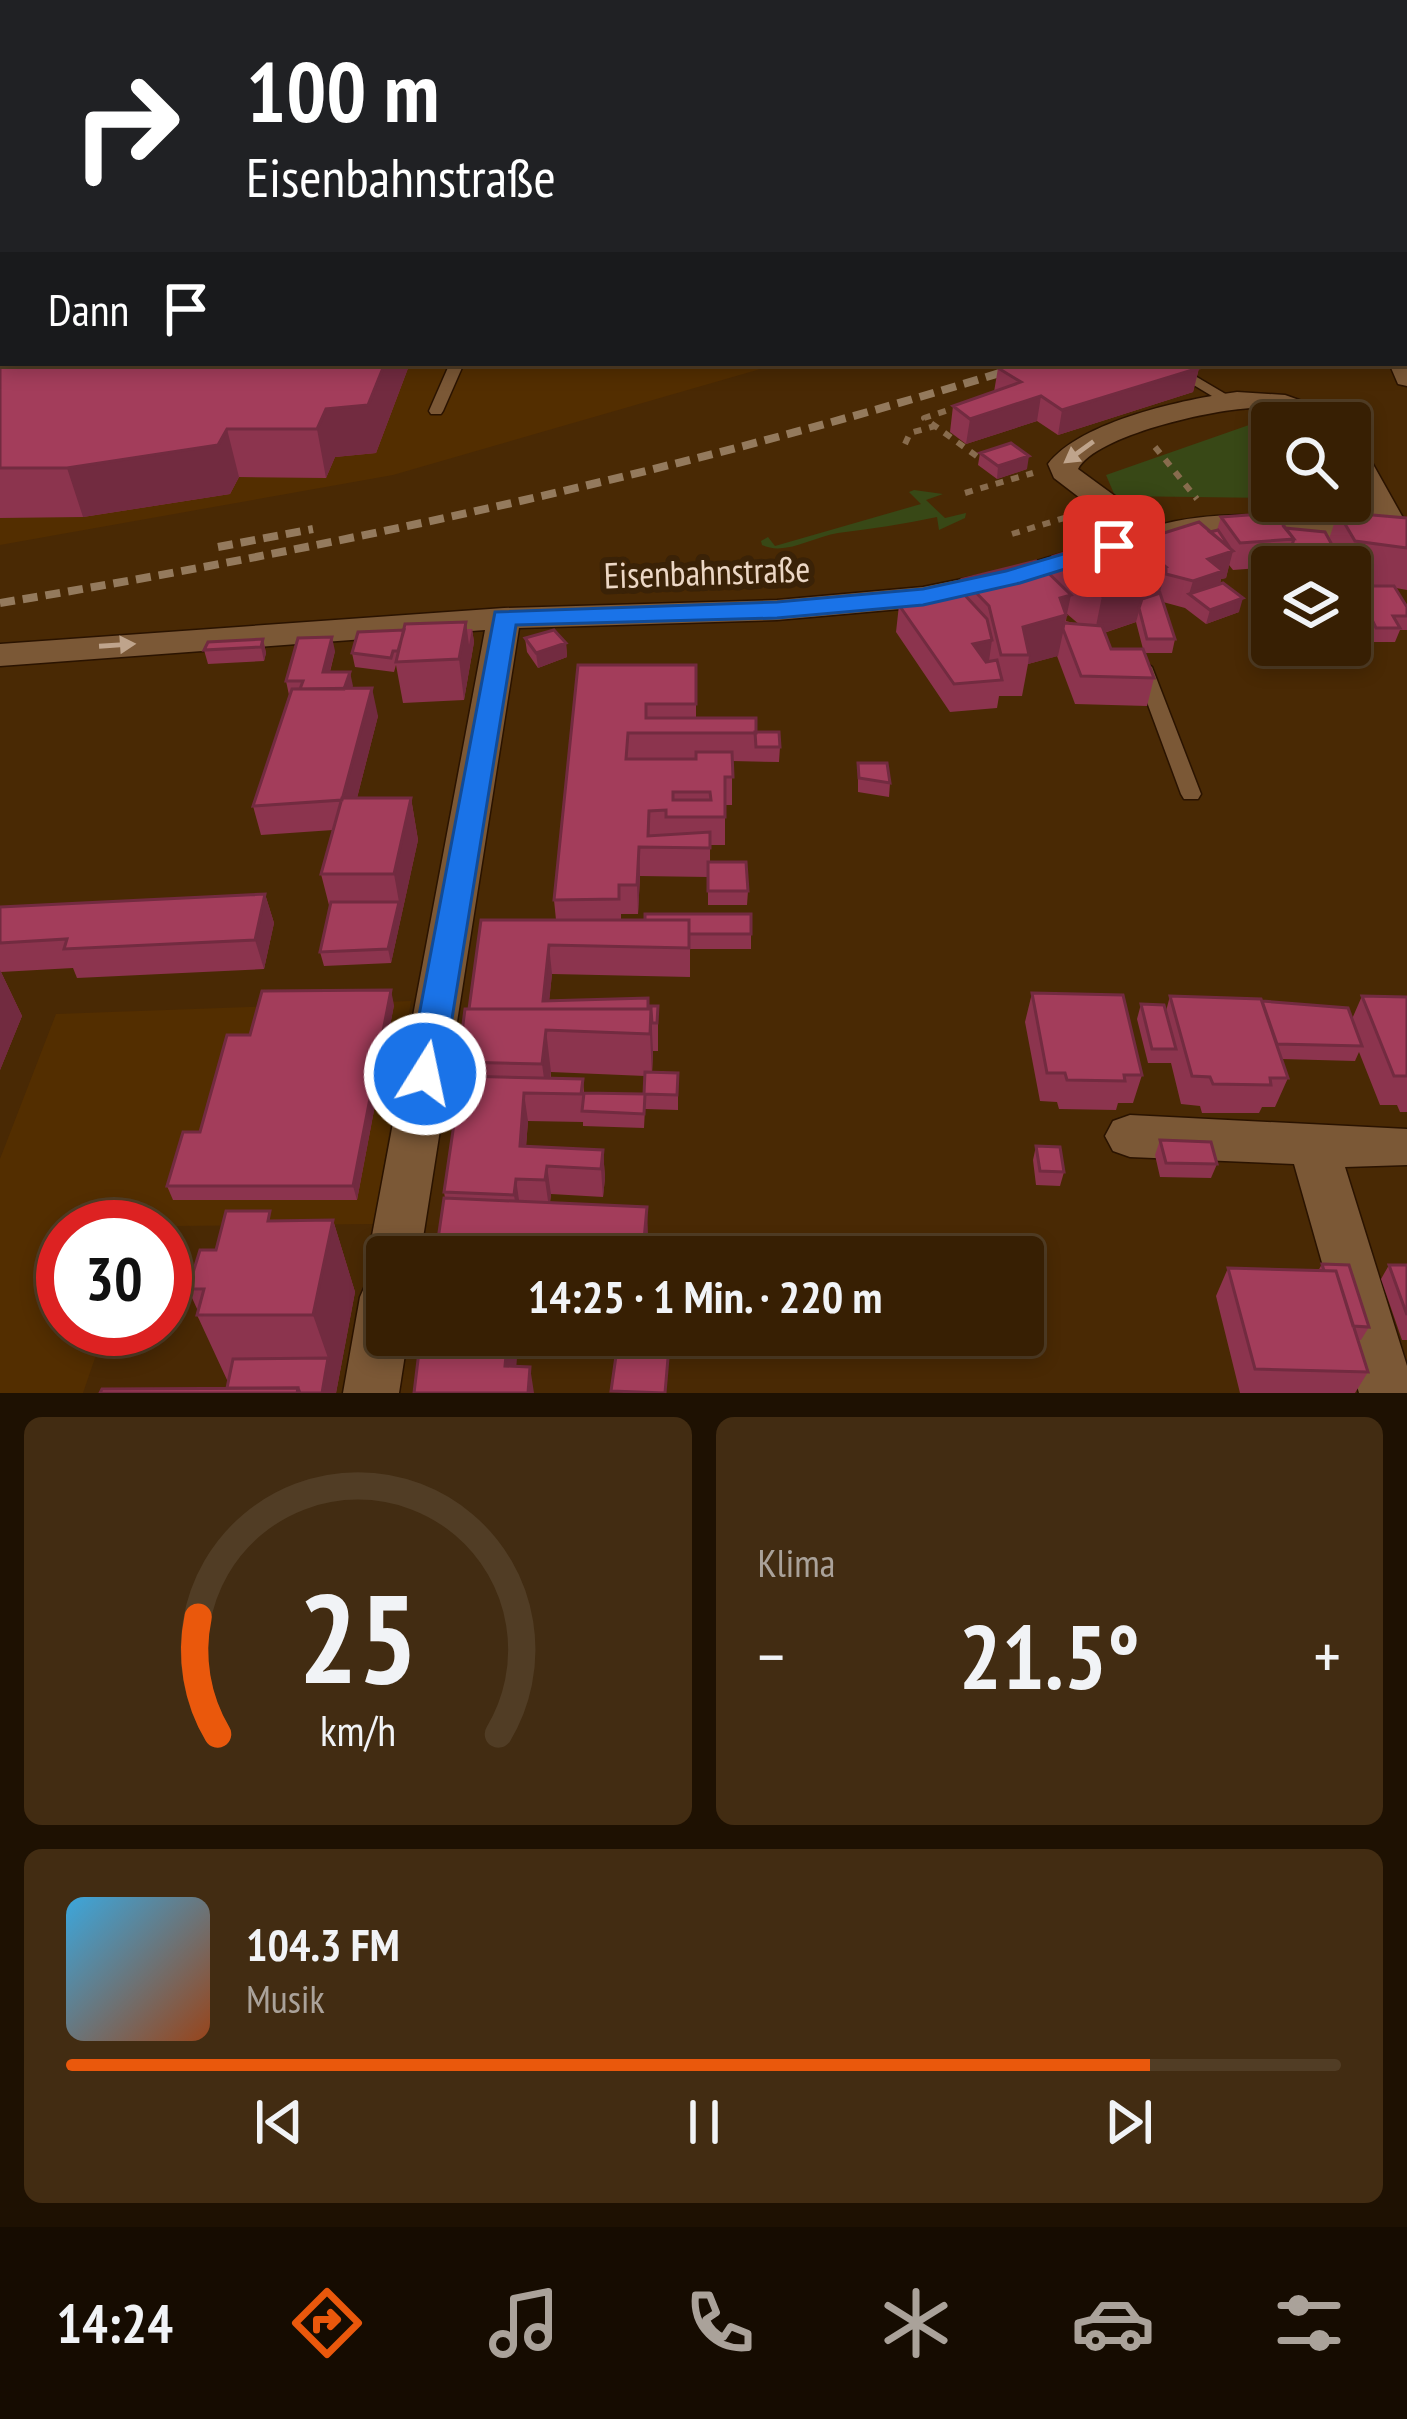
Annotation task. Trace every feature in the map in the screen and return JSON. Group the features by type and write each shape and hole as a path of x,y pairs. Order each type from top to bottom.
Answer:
{"street":[{"path":"1148,535 1064,472 1063,464 1092,442 1227,399 1260,402"},
{"path":"1371,484 1404,541"},
{"name":"Eisenbahnstraße","path":"0,656 504,618 820,607 923,597 1028,578 1148,535 1196,524 1233,523 1404,541"},
{"path":"398,1236 504,618"},
{"path":"1130,1136 1318,1157 1398,1147"},
{"path":"1318,1157 1387,1393"},
{"path":"370,1393 377,1356"}],"lane":[{"path":"436,411 456,366"},
{"path":"1169,366 1227,399"},
{"path":"1123,656 1142,664 1191,794"}],"path":[{"path":"967,404 924,418 982,460 996,456"},
{"path":"905,444 910,433 935,426"},
{"path":"965,493 1037,471 1024,461"}],"shaded area":[{"path":"0,366 771,366 393,475 0,545"},
{"path":"411,1001 374,1224 192,1226 192,1200 36,1200 36,1356 96,1356 83,1393 0,1393 0,1159 56,1014"}],"green space":[{"path":"1249,425 1251,498 1115,496 1106,475"},
{"path":"909,492 943,494 926,500 945,518 966,513 965,518 939,530 937,517 838,533 790,547 771,548 762,545 768,537 775,546 921,504"}],"building":[{"path":"0,366 384,366 368,405 326,409 317,429 227,429 218,445 67,468 0,468"},
{"path":"998,368 1199,368 1062,410 1041,396 970,419 953,406 1021,382"},
{"path":"1011,443 1029,456 998,466 980,453"},
{"path":"1251,515 1251,522 1281,522 1294,539 1240,543 1221,517"},
{"path":"1371,515 1407,518 1407,548 1355,541 1344,522 1371,522"},
{"path":"1199,522 1233,551 1208,559 1223,571 1193,581 1166,574 1166,567 1135,542"},
{"path":"1285,528 1325,532 1333,546 1292,545 1294,539"},
{"path":"1124,534 1166,567 1139,576 1146,581 1102,596 1054,556"},
{"path":"1036,561 1071,595 1060,598 1066,615 1023,627 1029,655 1001,655 989,606 963,579"},
{"path":"1223,583 1243,598 1210,610 1189,594"},
{"path":"1371,586 1394,586 1407,616 1393,616 1400,628 1376,628 1371,618"},
{"path":"961,591 987,619 992,640 973,644 986,662 997,660 1002,680 954,684 899,605"},
{"path":"1160,593 1175,639 1147,639 1139,608 1142,599"},
{"path":"466,622 459,659 396,662 405,624"},
{"path":"1064,623 1102,626 1111,649 1143,649 1154,678 1081,676"},
{"path":"404,630 391,658 352,653 358,632"},
{"path":"554,630 566,643 536,653 525,638"},
{"path":"332,637 323,672 350,672 344,689 300,689 303,681 286,681 298,638"},
{"path":"263,639 261,647 204,650 208,642"},
{"path":"578,665 696,665 696,704 646,704 646,718 756,718 756,733 628,733 626,759 696,759 696,752 732,752 733,777 725,777 725,817 666,817 666,810 649,811 648,836 710,832 710,848 639,847 637,885 619,885 619,899 554,900","holes":["673,792 710,792 711,800 673,800"]},
{"path":"372,688 342,800 253,806 292,689"},
{"path":"755,732 779,732 780,747 756,747"},
{"path":"858,763 887,763 890,783 859,778"},
{"path":"342,798 411,798 394,874 321,874"},
{"path":"708,862 746,862 748,891 708,891"},
{"path":"265,894 255,940 64,949 67,939 0,943 0,907"},
{"path":"331,902 399,902 388,949 320,952"},
{"path":"645,914 751,914 751,934 689,934 689,920 645,920"},
{"path":"481,920 689,920 689,948 549,945 543,1001 648,998 648,1006 658,1006 657,1023 652,1023 651,1009 469,1009"},
{"path":"391,990 353,1186 167,1186 183,1132 200,1132 227,1035 250,1035 262,991"},
{"path":"1032,993 1123,995 1142,1075 1124,1075 1125,1081 1067,1080 1065,1073 1047,1073"},
{"path":"1170,996 1261,999 1288,1078 1270,1078 1271,1085 1213,1084 1210,1077 1192,1076"},
{"path":"1362,996 1407,997 1407,1076 1394,1076"},
{"path":"1262,1001 1348,1008 1362,1046 1277,1044"},
{"path":"1141,1004 1164,1005 1176,1049 1152,1049"},
{"path":"465,1009 651,1009 650,1034 546,1030 542,1064 458,1062"},
{"path":"645,1072 678,1073 677,1095 645,1094 644,1114 582,1111 584,1093 644,1094"},
{"path":"461,1076 583,1079 581,1094 524,1093 520,1146 603,1150 601,1169 547,1166 545,1180 516,1179 514,1195 444,1192"},
{"path":"1160,1140 1211,1142 1217,1164 1166,1163"},
{"path":"1036,1146 1060,1147 1064,1172 1040,1171"},
{"path":"444,1198 647,1207 644,1236 438,1236"},
{"path":"226,1211 270,1211 268,1221 333,1220 313,1315 197,1315 204,1289 192,1289 192,1276 200,1250 216,1250"},
{"path":"1322,1264 1349,1265 1369,1327 1353,1326 1336,1271 1324,1271"},
{"path":"1389,1265 1407,1265 1407,1315"},
{"path":"1228,1268 1336,1271 1368,1372 1255,1369"},
{"path":"418,1356 506,1356 505,1366 530,1367 528,1393 414,1393"},
{"path":"616,1356 668,1356 665,1393 611,1391"},
{"path":"328,1358 322,1393 300,1393 298,1388 227,1388 233,1359"},
{"path":"298,1388 297,1393 100,1393 102,1389"}],"railway":[{"path":"0,603 261,556 520,501 777,437 1022,366"},
{"path":"218,547 313,529"}],"route":[{"path":"425,1074 504,618 777,610 923,597 1012,578 1114,546"}]}
